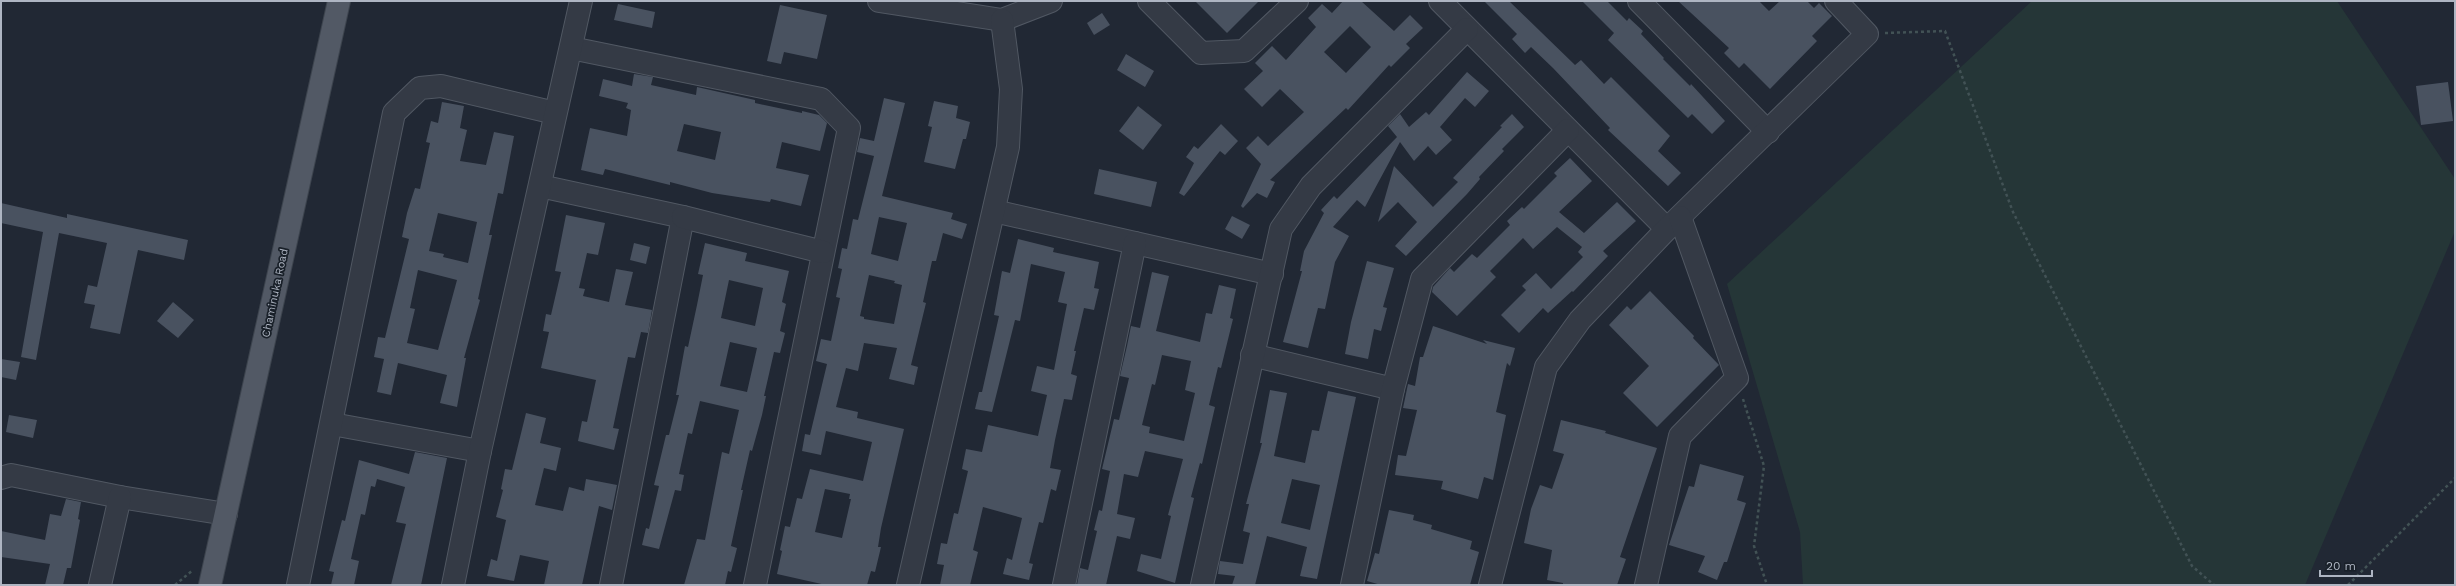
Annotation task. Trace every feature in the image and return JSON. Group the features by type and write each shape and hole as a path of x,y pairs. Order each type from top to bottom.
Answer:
{"main road":[{"name":"Chaminuka Road","path":"210,585 339,1"}],"street":[{"path":"453,585 480,451 581,1"},
{"path":"879,1 934,5 1002,20 1051,1"},
{"path":"1148,1 1201,53 1244,51 1297,1"},
{"path":"1440,1 1568,130 1674,223 1737,378 1680,436 1646,585"},
{"path":"1639,1 1768,132"},
{"path":"1490,585 1546,367 1580,320 1674,223 1867,34 1836,1"},
{"path":"908,585 1008,147 1010,97 1002,20"},
{"path":"1202,585 1281,229 1310,186 1467,29"},
{"path":"571,48 820,99 848,128 755,585"},
{"path":"298,585 332,424 394,113 420,88 441,86 555,113"},
{"path":"1352,585 1393,389 1422,279 1568,130"},
{"path":"540,186 683,218 823,252"},
{"path":"994,211 1272,274"},
{"path":"611,585 683,218"},
{"path":"1064,585 1135,243"},
{"path":"1252,355 1393,389"},
{"path":"332,424 480,451"},
{"path":"1,478 10,475 120,497 226,514"},
{"path":"100,585 120,497"}],"path":[{"path":"1867,34 1945,31 2013,212 2192,566 2214,585"},
{"path":"1737,378 1764,466 1754,546 1767,585"},
{"path":"2348,585 2455,478"}],"shaded area":[{"path":"2032,1 2337,1 2455,179 2455,231 2305,585 1803,585 1800,532 1727,284"}],"building":[{"path":"1195,1 1259,1 1227,33"},
{"path":"1343,1 1361,1 1394,31 1410,15 1423,28 1406,44 1410,48 1391,67 1389,65 1348,110 1346,108 1270,180 1275,182 1267,198 1257,193 1243,208 1241,206 1261,164 1246,148 1258,136 1268,146 1304,112 1280,89 1262,107 1244,89 1263,71 1255,63 1272,46 1286,60 1316,27 1308,18 1322,4 1332,13","holes":["1350,26 1371,47 1346,73 1324,52"]},
{"path":"1484,1 1509,1 1575,65 1581,60 1604,84 1611,77 1670,136 1658,151 1681,173 1668,186 1608,130 1610,128 1531,47 1525,53 1512,39 1517,34"},
{"path":"1582,1 1607,1 1627,21 1629,18 1643,31 1641,34 1664,58 1663,59 1690,86 1691,84 1725,121 1712,134 1692,114 1688,118 1608,40 1614,33"},
{"path":"1678,1 1759,1 1769,11 1780,1 1807,1 1814,8 1819,3 1832,16 1812,36 1817,41 1770,89 1744,63 1739,68 1724,53 1729,48"},
{"path":"618,4 655,12 652,28 614,20"},
{"path":"780,5 827,15 817,59 784,52 781,64 767,61"},
{"path":"1102,13 1110,25 1094,35 1087,23"},
{"path":"1126,54 1154,71 1145,87 1117,70"},
{"path":"1467,72 1489,91 1475,107 1465,98 1440,127 1452,140 1436,155 1428,146 1414,161 1400,142 1365,207 1357,200 1333,227 1349,236 1335,262 1325,309 1318,308 1308,348 1283,342 1302,271 1300,271 1304,251 1324,213 1321,210 1334,196 1337,199 1397,137 1388,126 1400,114 1409,127 1426,112 1429,115"},
{"path":"634,74 653,77 651,85 696,95 697,87 755,100 755,103 819,115 827,123 820,151 782,142 776,168 809,175 801,206 771,199 770,202 712,193 670,182 670,185 605,169 603,175 581,170 590,128 627,136 631,110 626,108 628,103 599,96 603,79 632,86","holes":["684,124 721,132 715,160 677,151"]},
{"path":"2448,82 2453,121 2421,125 2416,86"},
{"path":"884,98 905,103 882,196 953,213 951,219 967,224 962,239 943,233 936,261 932,261 923,302 926,303 911,365 918,367 914,385 889,379 897,348 864,343 858,371 846,368 836,407 858,412 857,418 904,429 881,528 878,547 881,547 875,572 871,571 867,585 826,585 777,574 785,526 790,527 797,498 802,499 810,469 863,481 872,442 826,431 821,455 802,451 805,434 810,435 827,364 816,361 821,339 831,341 840,298 836,297 842,269 838,268 842,248 847,249 853,219 858,220 874,156 857,152 860,138 874,141","holes":["879,217 907,223 898,261 871,254","869,275 895,281 894,283 902,285 894,324 864,319 864,317 860,316","825,489 850,494 849,499 851,499 842,538 815,532"]},
{"path":"934,101 958,106 956,118 970,122 966,139 963,139 955,169 924,162 932,127 928,126"},
{"path":"442,102 464,106 460,128 467,130 460,161 486,165 494,132 514,136 503,194 498,193 489,235 492,235 478,299 480,300 464,358 466,358 457,407 440,403 447,375 398,363 391,395 377,392 384,359 374,357 378,337 385,338 409,239 402,237 407,213 415,188 420,189 430,143 426,142 431,121 438,123","holes":["438,213 477,222 468,263 443,257 444,254 429,251","418,270 457,280 438,350 407,343 415,309 410,308"]},
{"path":"1138,106 1162,125 1143,150 1119,131"},
{"path":"1512,114 1524,127 1502,149 1504,151 1479,177 1480,179 1467,194 1406,256 1395,246 1417,222 1398,202 1378,222 1394,166 1433,207 1458,182 1453,178 1502,127 1500,126"},
{"path":"1221,124 1238,141 1225,155 1220,151 1184,196 1179,193 1194,163 1186,157 1194,146 1198,149"},
{"path":"1570,158 1592,181 1559,212 1584,233 1617,202 1636,221 1603,251 1608,256 1573,292 1572,291 1548,313 1543,308 1519,333 1501,315 1526,290 1522,286 1536,273 1551,289 1583,257 1578,252 1582,247 1557,227 1533,249 1523,238 1490,271 1496,277 1457,316 1432,292 1433,287 1450,268 1454,272 1472,254 1477,258 1510,225 1507,221 1522,207 1524,209 1557,176 1554,173"},
{"path":"1099,169 1157,182 1151,207 1094,194"},
{"path":"1,203 67,218 67,214 188,240 184,260 138,250 120,334 90,328 95,305 84,303 88,285 97,287 107,243 59,233 36,360 21,357 43,232 1,223"},
{"path":"566,215 605,223 598,255 587,253 579,288 585,289 583,296 609,302 616,269 633,272 625,305 652,310 648,333 641,332 635,358 628,357 613,428 619,429 614,450 578,441 582,421 587,422 596,380 541,368 549,332 543,331 546,314 551,315 561,272 555,271"},
{"path":"1232,216 1250,225 1242,239 1225,229"},
{"path":"1018,239 1054,248 1053,252 1099,262 1094,288 1099,289 1094,310 1084,308 1074,351 1076,351 1071,374 1077,376 1072,400 1064,399 1055,440 1050,468 1061,470 1056,491 1051,489 1043,523 1039,522 1029,563 1033,564 1029,580 1003,574 1007,558 1012,560 1022,518 983,507 973,550 978,552 970,585 940,585 944,565 937,564 941,543 947,544 954,513 958,514 968,471 962,469 966,449 982,452 988,425 1038,436 1047,395 1031,391 1037,366 1054,370 1067,304 1058,302 1065,272 1031,264 1020,321 1015,320 992,412 975,409 979,392 982,392 999,316 994,315 1002,271 1010,273"},
{"path":"634,243 650,247 646,264 630,260"},
{"path":"705,243 747,253 745,261 789,271 782,302 786,304 780,331 785,333 780,353 774,352 764,396 766,396 762,415 752,451 750,450 731,546 737,548 731,572 728,571 725,585 684,585 697,539 705,540 722,452 729,454 739,410 700,401 692,434 688,433 679,474 684,475 681,491 675,490 659,549 642,545 646,528 649,529 659,486 654,485 666,435 669,435 679,395 676,395 685,346 688,347 703,275 698,274","holes":["729,280 763,288 755,326 721,318","730,342 757,348 747,392 720,386"]},
{"path":"1367,261 1394,268 1383,307 1387,308 1381,331 1374,329 1368,359 1345,354 1351,322"},
{"path":"1152,272 1169,276 1156,331 1200,342 1206,313 1212,314 1219,285 1236,289 1230,318 1233,319 1221,368 1218,367 1209,405 1215,407 1202,464 1200,463 1191,497 1194,498 1175,583 1137,571 1141,554 1161,559 1171,516 1168,515 1183,459 1145,451 1138,477 1124,474 1117,514 1135,518 1130,539 1117,536 1106,585 1077,585 1080,568 1088,570 1097,531 1094,530 1099,510 1102,511 1110,471 1102,469 1114,419 1119,420 1129,378 1120,376 1131,326 1140,328","holes":["1162,355 1191,361 1185,390 1195,393 1184,441 1149,433 1150,427 1142,425 1152,384 1155,385"]},
{"path":"1650,291 1694,336 1693,338 1719,365 1657,427 1623,393 1649,366 1609,325 1627,306 1631,310"},
{"path":"173,302 194,320 178,338 157,321"},
{"path":"1433,326 1487,344 1483,340 1515,348 1510,366 1507,363 1496,412 1506,415 1493,480 1484,477 1478,499 1441,489 1443,481 1395,475 1398,455 1406,456 1417,410 1403,408 1408,384 1415,386 1420,357 1423,357"},
{"path":"1,359 20,362 16,380 1,377"},
{"path":"1270,390 1287,393 1274,456 1305,463 1312,430 1319,431 1328,391 1356,397 1317,579 1300,576 1307,547 1267,536 1255,585 1232,585 1235,576 1218,574 1220,561 1243,564 1250,533 1243,531 1249,504 1246,504 1262,443 1260,443","holes":["1292,479 1320,485 1310,530 1281,523"]},
{"path":"526,413 546,418 540,443 561,448 556,471 544,468 535,505 563,511 569,487 584,491 586,479 617,485 612,510 599,506 582,585 544,585 549,561 520,555 514,581 487,576 491,559 497,561 506,520 496,517 503,490 501,489 505,469 512,470"},
{"path":"9,415 37,420 33,438 6,432"},
{"path":"1561,420 1606,431 1605,433 1657,448 1620,557 1626,559 1617,585 1563,585 1563,583 1547,580 1552,550 1524,543 1531,509 1540,485 1552,489 1564,454 1553,451"},
{"path":"415,452 447,458 421,585 391,585 406,524 396,522 405,487 377,479 375,487 371,486 365,515 361,514 351,559 359,561 354,585 331,585 334,572 329,571 342,520 345,521 359,460 409,474"},
{"path":"1700,464 1744,476 1737,500 1746,503 1727,562 1724,562 1717,580 1698,572 1705,556 1669,545 1689,486 1694,487"},
{"path":"66,499 81,502 78,519 80,520 71,568 67,568 63,585 45,585 50,564 1,557 1,531 45,540 50,514 61,516"},
{"path":"1389,510 1414,515 1413,520 1432,525 1431,529 1472,541 1470,549 1479,552 1470,585 1381,585 1367,581 1375,553 1379,554"}]}
